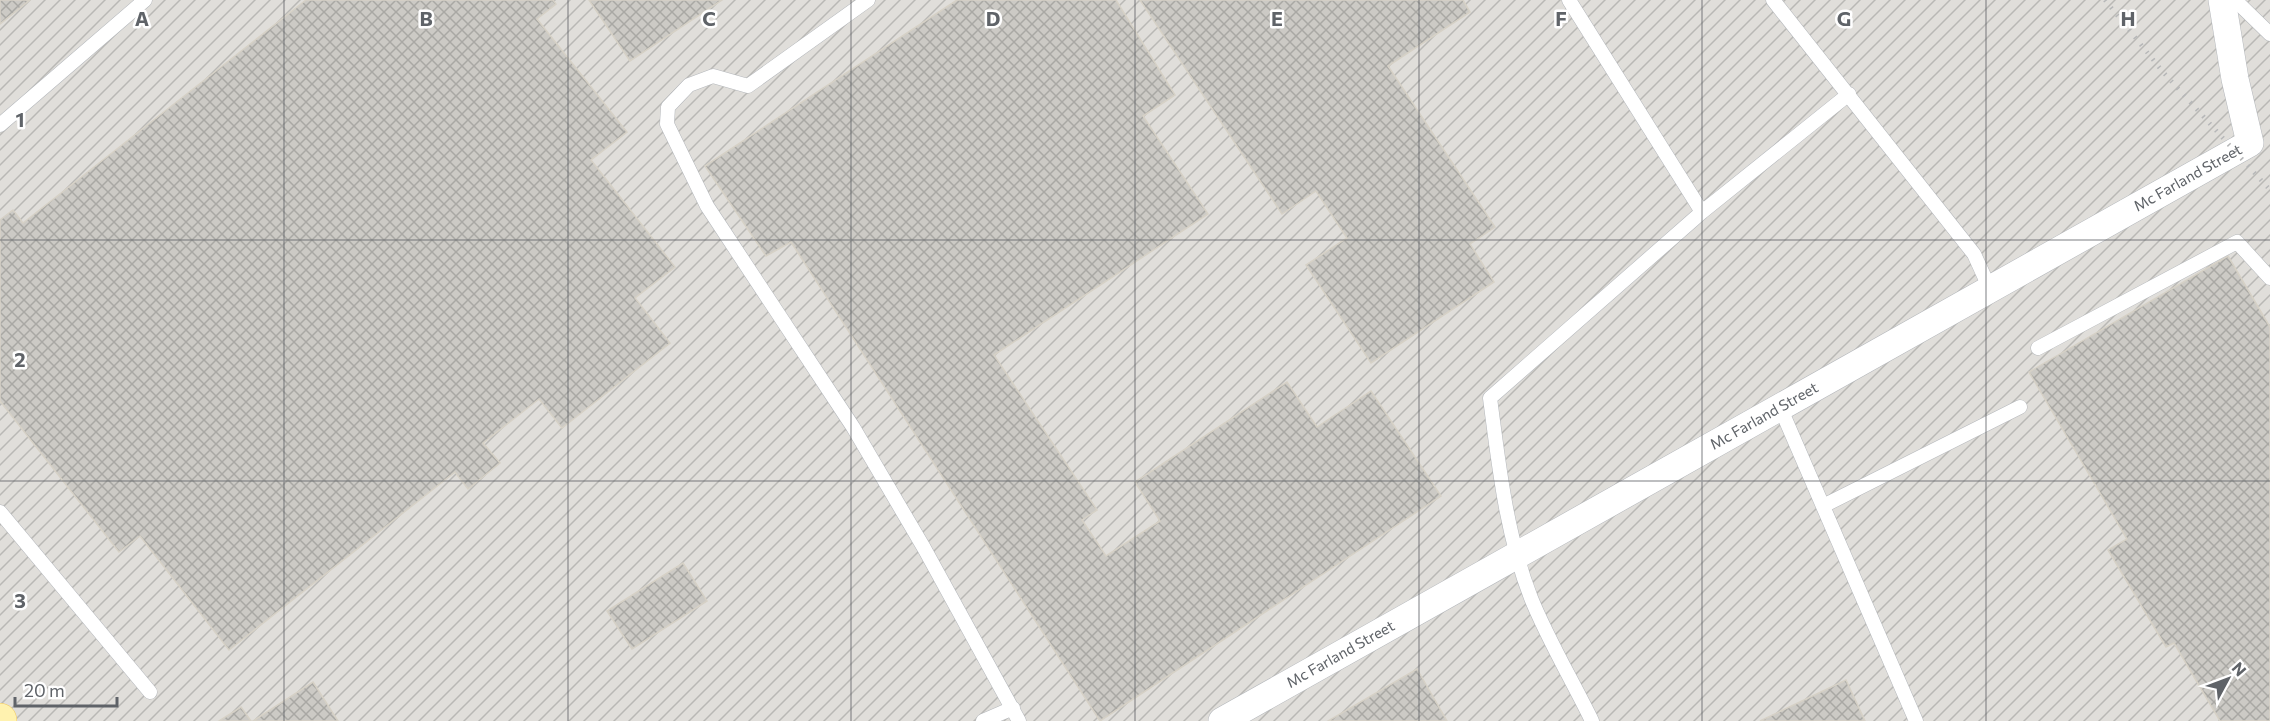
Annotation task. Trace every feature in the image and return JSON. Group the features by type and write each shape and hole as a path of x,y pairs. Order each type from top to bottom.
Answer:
{"street":[{"name":"Mc Farland Street","path":"1222,721 2250,142 2235,79 2222,0"}],"lane":[{"path":"0,125 145,0"},
{"path":"868,0 748,86 713,76 689,85 668,107 667,124 707,206 853,428 924,548 1019,721"},
{"path":"1569,0 1702,212"},
{"path":"1773,0 1974,254 1990,289"},
{"path":"2235,0 2270,34"},
{"path":"1592,721 1532,600 1516,556 1502,497 1490,398 1702,212 1849,94"},
{"path":"2038,348 2237,242 2270,278"},
{"path":"1823,506 2020,406"},
{"path":"1780,407 1916,721"},
{"path":"0,512 150,692"},
{"path":"983,721 1013,708"}],"shaded area":[{"path":"0,0 2270,0 2270,721 0,721"}],"building":[{"path":"0,0 30,0 0,24"},
{"path":"306,0 553,0 556,4 537,19 627,132 591,160 675,267 635,298 670,343 562,428 539,399 483,443 500,463 468,489 455,472 229,650 140,536 119,552 0,401 0,220 13,210 23,223"},
{"path":"589,0 722,0 630,61"},
{"path":"957,0 1116,0 1175,95 1143,116 1208,214 994,355 1097,510 1082,520 1106,556 1160,521 1135,482 1287,382 1317,427 1371,391 1441,496 1100,721 791,242 766,256 705,166"},
{"path":"1140,0 1463,0 1470,12 1388,66 1495,227 1470,244 1494,282 1371,363 1306,265 1347,238 1316,191 1282,214"},
{"path":"2228,256 2270,327 2270,721 2220,721 2174,643 2166,647 2108,550 2127,539 2029,372"},
{"path":"683,563 707,601 632,649 607,611"},
{"path":"1417,669 1447,721 1328,721"},
{"path":"1846,680 1865,721 1760,721"},
{"path":"313,682 338,721 253,721"},
{"path":"241,707 251,721 219,721"}],"railway":[{"path":"2105,0 2163,72 2270,190"}]}
